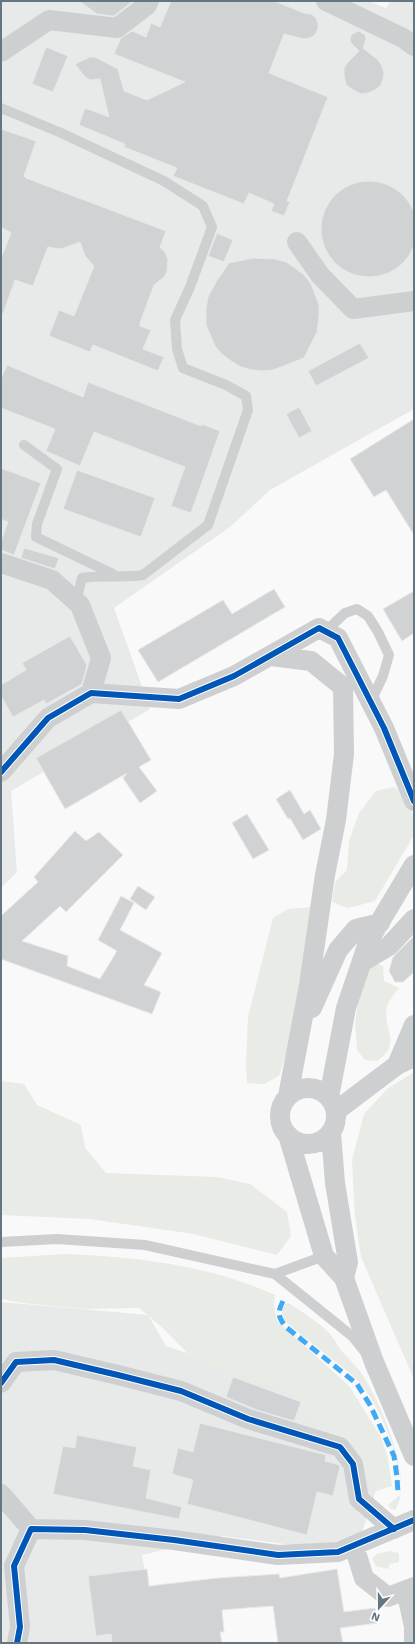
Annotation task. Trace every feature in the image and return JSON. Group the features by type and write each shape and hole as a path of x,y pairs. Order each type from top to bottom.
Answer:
{"street":[{"path":"1,52 50,20 117,28 147,5 149,1"},
{"path":"326,1 403,38 414,46"},
{"path":"297,242 320,275 353,309 414,301"},
{"path":"1,563 52,580 80,605 101,658 91,693"},
{"path":"1,772 48,718 91,693 179,699 234,676 272,656 319,628 338,638 406,768 414,801"},
{"path":"272,656 311,661 343,687 344,754 336,820 295,1064"},
{"path":"288,1135 298,1142 307,1144 320,1141 331,1133 335,1125 332,1104 346,1008 369,940 380,922 407,895 414,865"},
{"path":"362,962 389,946 414,919"},
{"path":"380,922 356,929 338,950 307,1019 288,1096 280,1113 281,1122 288,1135 324,1256 344,1278 374,1362 414,1456"},
{"path":"380,922 398,937"},
{"path":"332,1104 406,1061 414,1025"},
{"path":"288,1096 296,1091 310,1088 323,1092 332,1104"},
{"path":"331,1133 335,1183 348,1262 344,1278"},
{"path":"1,1383 16,1362 54,1360 181,1391 248,1419 340,1447 353,1464 359,1499 394,1529"},
{"path":"1,1494 31,1529 85,1530 166,1539 278,1555 338,1552 414,1520"},
{"path":"17,1643 20,1627 14,1566 31,1529"},
{"path":"354,1546 364,1578 388,1597 410,1589 414,1643"}],"lane":[{"path":"1,108 59,132 164,181 203,206 212,227 190,287 175,320 177,349 183,368 226,385 246,396 248,410 208,525 143,575 96,576 82,578 76,601"},
{"path":"24,444 57,469 37,524 36,537 116,576"},
{"path":"326,631 346,613 357,609 368,616 378,632 389,655 383,676 371,701"},
{"path":"1,1242 57,1239 145,1245 275,1274 352,1336 374,1362"},
{"path":"275,1274 324,1256"}],"shaded area":[{"path":"1,1 368,1 386,8 390,1 414,1 414,409 270,490 230,527 114,608 150,709 11,791 17,872 1,888"},
{"path":"394,787 406,797 414,818 414,835 375,901 348,908 332,902 335,882 347,870 349,841 359,813 376,791"},
{"path":"312,907 302,1005 279,1076 264,1084 247,1083 246,1064 248,1017 273,918 288,909"},
{"path":"376,963 383,966 384,981 399,988 387,1007 386,1015 390,1036 389,1048 385,1055 377,1061 365,1060 357,1050 355,1023 358,1004 370,965"},
{"path":"414,1072 414,1379 361,1257 355,1216 352,1160 364,1114 387,1089"},
{"path":"1,1081 24,1084 37,1105 81,1125 85,1148 106,1173 217,1177 250,1184 287,1212 291,1236 277,1255 194,1234 90,1219 1,1215"},
{"path":"65,1254 119,1257 172,1264 224,1276 275,1295 274,1305 277,1321 350,1387 381,1437 388,1459 392,1486 376,1491 353,1448 314,1420 289,1391 226,1373 195,1361 163,1328 139,1308 83,1309 23,1303 1,1299 1,1258"},
{"path":"1,1302 148,1315 166,1346 214,1362 283,1381 382,1472 362,1532 316,1548 223,1536 142,1555 155,1631 124,1643 1,1643"},
{"path":"288,1303 310,1317 330,1334 340,1349 362,1374 378,1403 386,1422 393,1442 400,1476 394,1449 388,1432 372,1400 363,1387 351,1374 285,1321 282,1313 284,1305"},
{"path":"400,1495 395,1510 391,1509 388,1505"},
{"path":"389,1551 399,1553 399,1562 390,1564 388,1569 376,1566 372,1559 377,1554"}],"building":[{"path":"79,1 133,1 114,16 97,14"},
{"path":"171,1 274,1 304,13 311,14 316,18 318,29 315,35 310,38 304,39 284,34 269,73 328,97 287,201 290,202 284,216 271,211 274,204 249,193 244,204 173,176 177,168 124,147 125,144 79,125 85,108 109,117 100,79 90,80 85,77 75,64 90,57 95,57 118,69 124,91 147,100 185,82 114,54 121,38 132,31 146,37 151,23 160,27"},
{"path":"359,31 365,35 366,39 363,48 378,60 384,73 380,86 368,93 361,94 346,85 344,75 344,68 359,51 351,43 350,38 352,34"},
{"path":"46,47 68,56 53,92 32,84"},
{"path":"1,129 36,141 24,176 26,178 166,231 160,247 165,252 168,259 167,272 164,277 154,285 140,323 140,326 151,330 143,349 164,357 158,371 93,345 90,352 49,336 59,310 74,316 94,266 85,256 80,242 58,249 48,247 33,286 15,280 3,314 1,313 1,258 11,233 1,227"},
{"path":"369,181 387,185 403,195 413,211 417,229 413,247 403,263 387,273 369,277 351,273 335,263 325,247 321,229 325,211 335,195 351,185"},
{"path":"217,233 233,240 224,262 208,256"},
{"path":"253,258 275,259 286,262 295,268 304,275 311,284 319,305 317,332 304,358 273,370 252,370 241,367 231,361 215,346 206,325 206,308 208,297 229,263"},
{"path":"360,343 369,358 316,386 308,371"},
{"path":"7,365 83,397 88,382 201,426 202,424 220,431 191,513 171,506 185,467 94,432 80,466 46,451 55,429 1,408 1,379"},
{"path":"299,407 312,431 299,438 286,414"},
{"path":"414,419 414,535 386,490 374,497 350,459"},
{"path":"1,468 41,483 14,555 1,550 1,541 8,522 1,519"},
{"path":"77,470 155,498 141,537 63,509"},
{"path":"24,548 59,558 55,569 21,558"},
{"path":"274,589 285,607 158,682 138,650 223,600 232,614"},
{"path":"414,591 414,633 402,641 383,609"},
{"path":"70,636 87,665 82,684 46,704 44,700 13,717 1,696 1,685 26,670 22,663"},
{"path":"121,710 151,760 139,767 157,791 140,803 123,778 127,773 65,809 36,758"},
{"path":"290,790 304,814 310,810 321,829 303,840 290,818 288,819 276,799"},
{"path":"247,814 269,850 253,859 232,823"},
{"path":"75,831 86,841 99,832 123,855 66,912 60,906 22,941 68,956 67,966 100,979 117,951 98,940 121,896 134,903 120,930 162,953 144,985 161,992 152,1014 1,959 1,916 38,882 34,877"},
{"path":"138,886 155,897 146,910 130,899"},
{"path":"414,936 414,972 403,982 395,982 389,971 393,957"},
{"path":"233,1377 301,1402 294,1421 257,1410 226,1397"},
{"path":"200,1423 326,1455 325,1461 340,1466 333,1496 317,1492 307,1535 187,1504 193,1480 172,1474 178,1448 193,1452"},
{"path":"77,1435 137,1447 133,1466 151,1470 146,1498 182,1507 179,1519 53,1494 63,1446 75,1448"},
{"path":"147,1569 149,1586 218,1578 279,1574 280,1578 337,1569 344,1612 375,1608 377,1623 340,1628 343,1643 278,1643 273,1606 222,1610 224,1632 220,1632 222,1643 112,1643 111,1634 96,1636 88,1576"}],"marked path":[{"path":"283,1301 279,1315 286,1327 357,1384 370,1405 394,1456 398,1493"}],"cycle path":[{"path":"1,772 48,718 91,693 179,699 234,676 319,628 338,638 384,728 414,801"},
{"path":"1,1383 16,1362 54,1360 181,1391 248,1419 340,1447 353,1464 359,1499 394,1529"},
{"path":"17,1643 20,1627 14,1566 31,1529 85,1530 174,1540 278,1555 338,1552 414,1520"}]}
